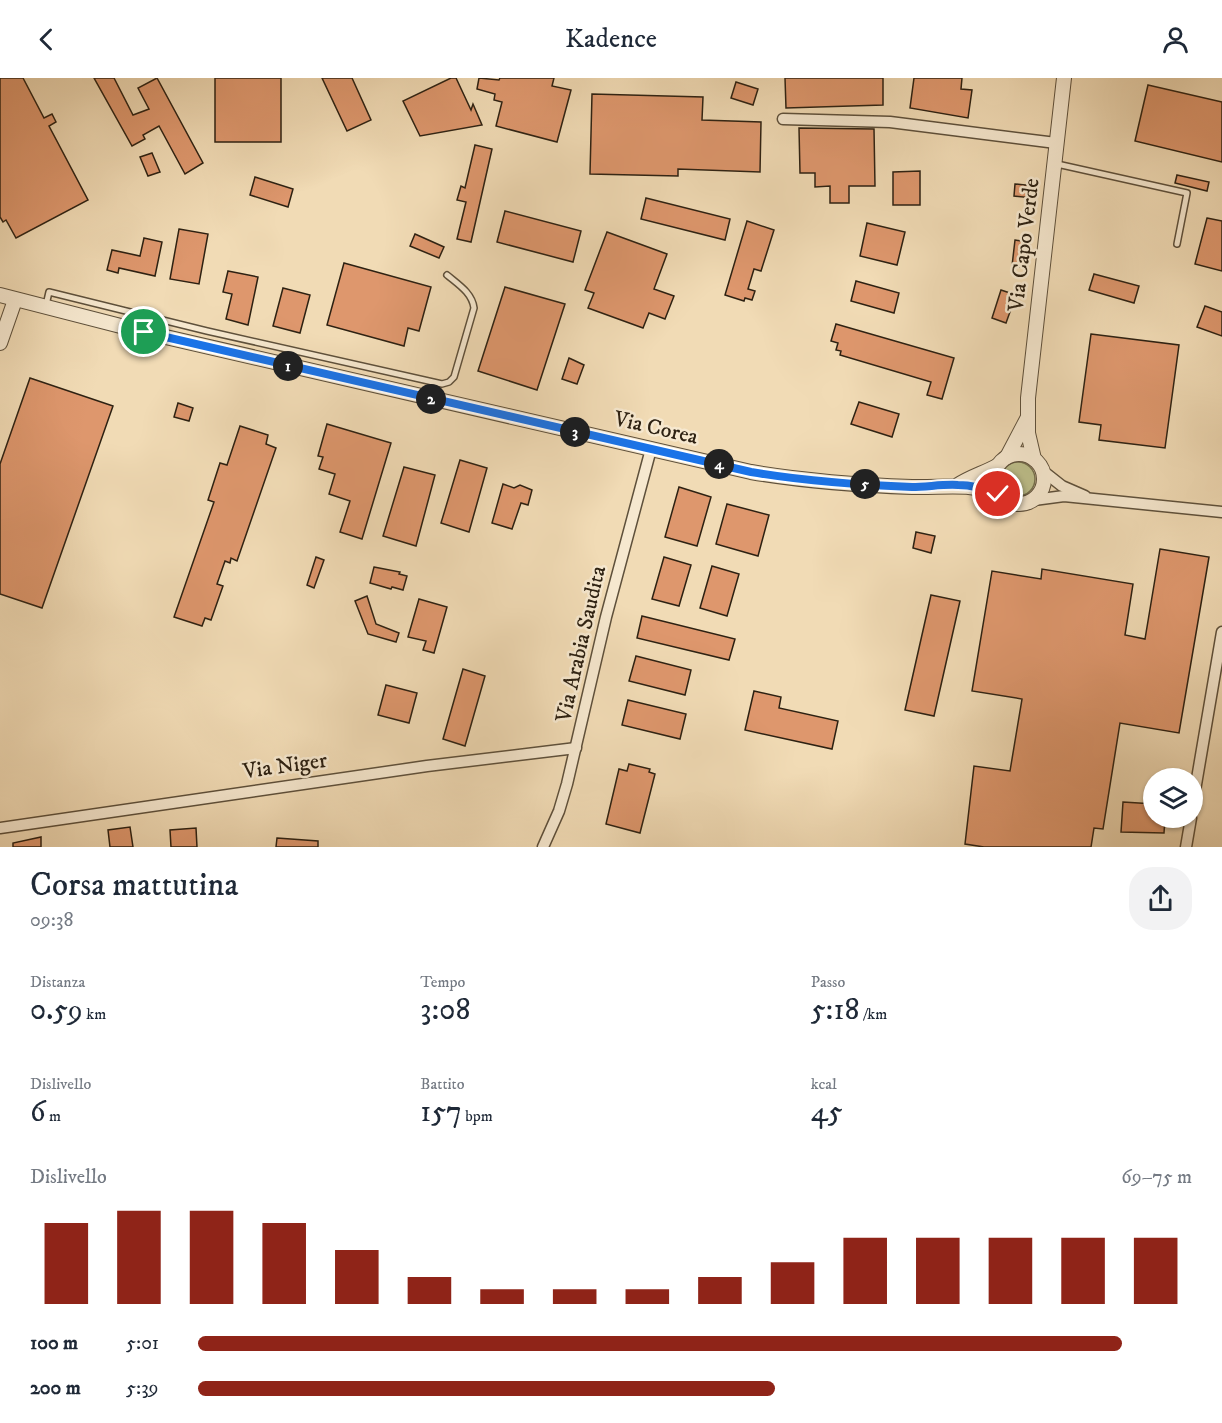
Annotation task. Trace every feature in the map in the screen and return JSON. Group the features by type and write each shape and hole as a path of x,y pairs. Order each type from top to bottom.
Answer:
{"street":[{"name":"Via Capo Verde","path":"1034,459 1028,433 1028,398 1064,78"},
{"path":"783,119 890,122 1056,143"},
{"name":"Via Corea","path":"0,295 266,361 784,478 914,487 958,485"},
{"path":"0,343 15,300"},
{"path":"998,494 993,482 1002,461 1028,417"},
{"name":"Via Arabia Saudita","path":"543,847 559,811 606,617 651,449"},
{"path":"958,485 1002,461 1021,454 1034,459 1043,471 1062,486 1093,499"},
{"path":"1034,500 1043,488 1043,471"},
{"path":"958,485 987,490 1018,505 1054,496 1222,512"},
{"path":"1200,768 1220,661 1222,633"},
{"name":"Via Niger","path":"0,828 427,766 576,748"},
{"path":"1186,847 1189,828"}],"lane":[{"path":"1055,163 1187,194 1177,244"},
{"path":"45,308 49,292 207,331 442,384 454,377 474,308 469,293 447,275"},
{"path":"114,325 118,309"},
{"path":"204,346 207,331"},
{"path":"266,361 270,345"},
{"path":"424,397 427,381"}],"green space":[{"path":"1018,462 1030,467 1035,479 1030,491 1018,496 1006,491 1001,479 1006,467"}],"building":[{"path":"0,78 23,78 44,118 52,114 56,122 49,126 88,200 16,238 6,220 3,222 0,217"},
{"path":"94,78 114,78 133,115 149,109 138,88 157,78 203,163 185,174 159,126 143,135 145,139 132,146"},
{"path":"215,78 281,78 281,142 215,142"},
{"path":"322,78 352,78 371,120 347,131"},
{"path":"451,78 456,78 471,110 473,104 482,125 420,136 403,101"},
{"path":"479,78 499,80 500,78 554,78 552,86 571,90 557,142 496,126 502,102 494,100 495,94 477,89"},
{"path":"785,78 883,78 883,105 786,108"},
{"path":"914,78 962,78 961,89 972,90 968,118 910,108"},
{"path":"736,82 758,89 753,105 731,98"},
{"path":"1148,85 1222,102 1222,162 1135,141"},
{"path":"592,94 703,97 702,120 761,122 760,172 678,169 678,176 590,174"},
{"path":"799,128 874,129 875,186 849,186 849,203 830,203 830,186 815,187 815,173 800,173"},
{"path":"475,145 492,149 471,242 457,239 466,202 457,200 461,186 465,188"},
{"path":"152,153 160,172 148,176 140,157"},
{"path":"920,171 920,205 893,205 893,172"},
{"path":"1177,175 1209,182 1207,191 1175,183"},
{"path":"255,177 293,189 288,207 250,195"},
{"path":"1015,184 1034,186 1033,198 1014,196"},
{"path":"646,198 730,219 725,240 641,219"},
{"path":"505,211 581,231 573,262 497,242"},
{"path":"1207,218 1222,221 1222,271 1195,264"},
{"path":"747,221 774,230 761,271 754,269 748,289 755,291 752,300 745,298 744,301 725,295"},
{"path":"867,223 905,232 897,265 860,256"},
{"path":"179,229 208,234 199,284 170,279"},
{"path":"607,232 667,254 654,289 674,296 665,319 649,313 643,328 588,308 594,293 585,290"},
{"path":"415,234 444,247 439,258 410,246"},
{"path":"144,238 162,242 155,276 119,268 118,273 107,270 112,250 140,256"},
{"path":"1015,240 1030,242 1027,268 1012,266"},
{"path":"344,263 431,287 419,331 408,328 404,346 327,325"},
{"path":"228,271 258,277 248,325 226,319 232,294 223,292"},
{"path":"1094,274 1139,286 1134,303 1089,290"},
{"path":"856,281 899,293 894,313 851,301"},
{"path":"505,287 565,304 537,390 478,371"},
{"path":"283,288 310,295 300,333 273,326"},
{"path":"1001,290 1016,295 1006,323 992,318"},
{"path":"1205,306 1222,312 1222,336 1197,327"},
{"path":"836,324 954,358 942,399 927,395 931,382 840,355 841,351 836,350 838,343 831,341"},
{"path":"1091,334 1179,345 1165,448 1099,440 1101,425 1079,422"},
{"path":"569,358 584,365 577,384 562,379"},
{"path":"30,378 113,406 42,608 0,594 0,464"},
{"path":"859,402 899,414 892,437 851,424"},
{"path":"178,403 193,408 189,421 174,417"},
{"path":"327,424 391,443 362,539 340,532 350,501 329,494 335,474 319,469 323,457 318,456"},
{"path":"240,426 268,435 266,444 276,448 237,561 231,558 230,563 225,561 217,584 223,586 211,620 205,618 202,626 174,617 214,502 208,500 220,463 227,465"},
{"path":"460,460 487,468 469,532 441,523"},
{"path":"404,467 435,475 416,546 383,536"},
{"path":"503,484 514,488 520,485 532,490 528,505 521,503 512,529 492,523"},
{"path":"679,487 711,497 697,546 665,537"},
{"path":"727,504 769,515 758,556 716,544"},
{"path":"916,532 935,536 931,553 913,548"},
{"path":"1160,549 1209,557 1179,733 1120,723 1103,829 1094,828 1091,847 984,847 965,844 974,766 1010,771 1022,699 972,691 992,571 1041,579 1042,569 1133,584 1125,635 1145,639"},
{"path":"316,557 324,560 314,588 307,585"},
{"path":"664,557 691,565 679,606 652,599"},
{"path":"712,566 739,574 727,616 700,608"},
{"path":"374,567 400,572 399,574 407,576 403,590 370,583"},
{"path":"931,595 960,601 934,716 905,710"},
{"path":"367,596 376,624 399,633 396,642 368,634 355,601"},
{"path":"419,599 447,607 434,653 423,650 426,641 408,637"},
{"path":"642,616 735,639 729,660 637,638"},
{"path":"636,656 691,670 685,695 629,681"},
{"path":"463,669 485,676 465,746 443,739"},
{"path":"386,685 417,693 409,723 378,715"},
{"path":"754,691 781,697 779,708 838,721 832,749 745,730"},
{"path":"628,700 686,714 680,739 622,725"},
{"path":"629,764 650,769 649,772 655,774 640,833 606,824 619,769 627,771"},
{"path":"1123,802 1143,803 1143,828 1164,828 1164,833 1121,832"},
{"path":"130,827 133,847 110,847 108,830"},
{"path":"196,828 197,847 171,847 170,830"},
{"path":"41,837 41,847 13,847 13,843"},
{"path":"277,838 318,841 318,847 276,847"}],"route":[{"path":"144,332 751,472 784,478 850,483 914,487 958,485 998,494"}]}
